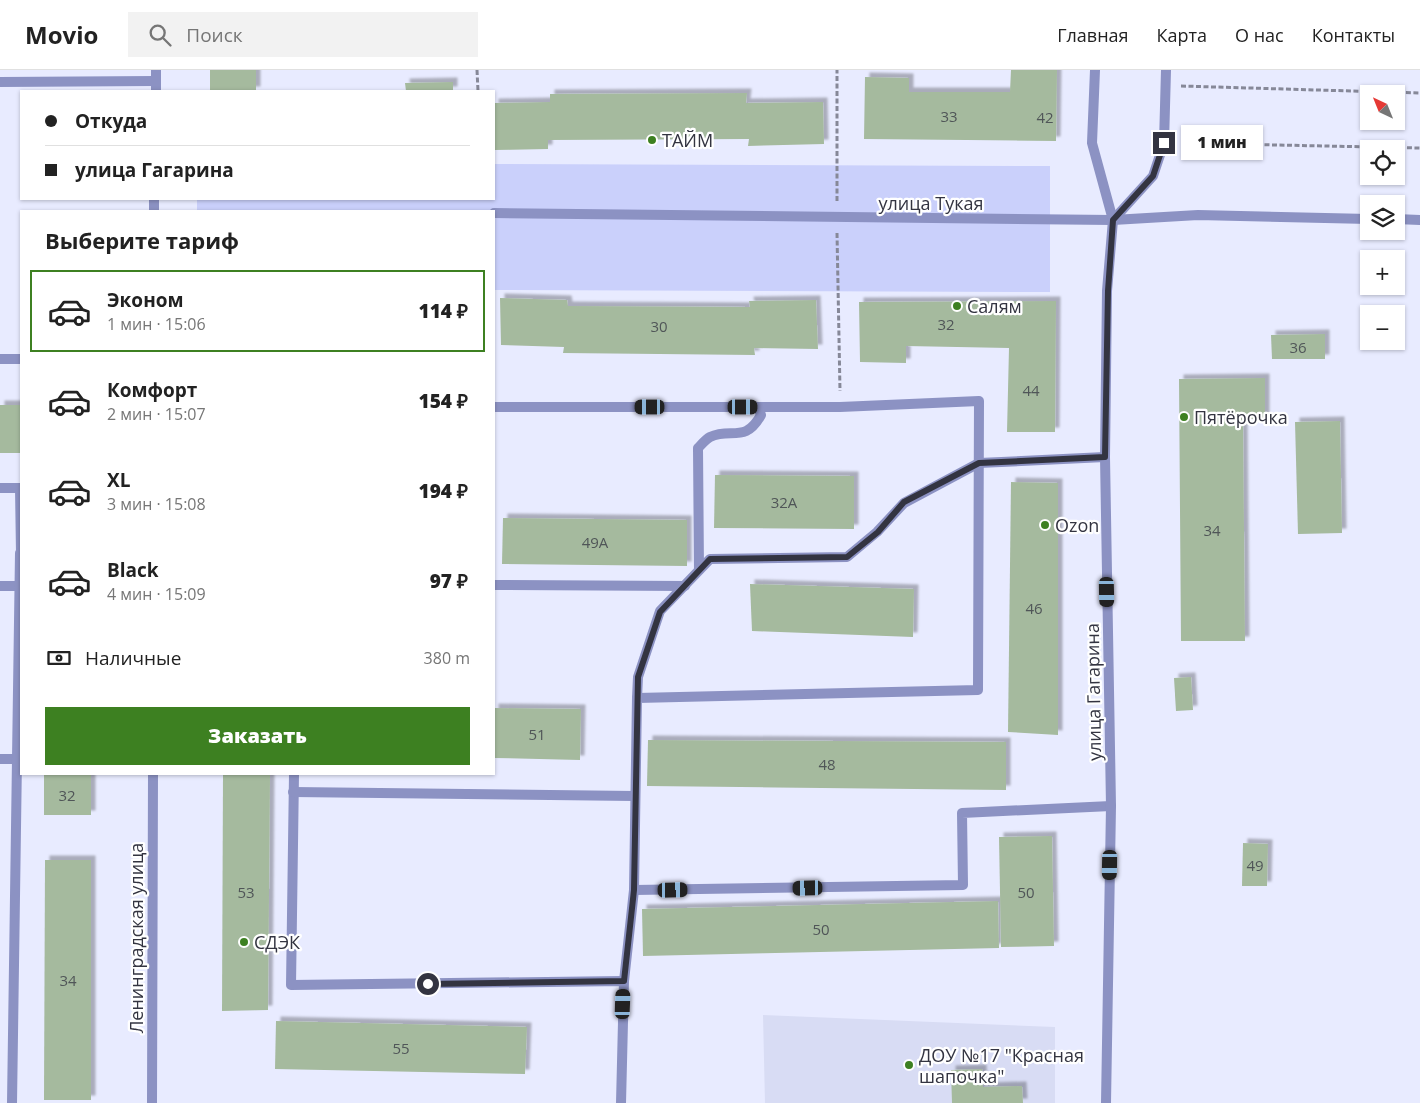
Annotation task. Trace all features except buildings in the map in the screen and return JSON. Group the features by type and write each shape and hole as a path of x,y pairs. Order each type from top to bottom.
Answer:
{"street":[{"name":"улица Гагарина","path":"1095,70 1092,143 1113,220 1108,291 1105,457 1111,806 1106,1103"},
{"path":"1113,220 1153,176 1164,143 1166,70"},
{"path":"0,82 156,81"},
{"name":"улица Тукая","path":"495,214 1113,220 1198,215 1360,218"},
{"path":"1405,219 1420,220"},
{"path":"0,359 20,359"},
{"path":"495,407 728,404 758,407 840,407 978,401 978,690 637,698"},
{"path":"699,570 698,448 710,437 739,434 754,427 761,415 758,407"},
{"path":"621,1103 624,981 634,890 634,796 638,677 660,612 710,559 847,557 878,532 904,502 979,463 1105,457"},
{"path":"0,488 20,488 18,760 12,1103"},
{"path":"495,585 685,586"},
{"path":"0,586 19,586"},
{"path":"0,759 18,760"},
{"name":"Ленинградская улица","path":"152,1103 153,775"},
{"path":"294,775 291,985 624,981"},
{"path":"294,792 634,796"},
{"path":"634,890 963,885 962,812 1111,806"}],"path":[{"path":"477,70 478,90"},
{"path":"837,70 840,407"},
{"path":"1166,86 1420,93"},
{"path":"1164,143 1420,148"}],"shaded area":[{"path":"495,164 1050,166 1050,292 495,290 495,210 197,210 197,200 495,200"},
{"name":"ДОУ №17 \"Красная шапочка\"","path":"763,1015 1055,1027 1055,1103 765,1103"}],"place":[{"name":"ТАЙМ","path":"652,140"},
{"name":"Салям","path":"957,306"},
{"name":"Пятёрочка","path":"1184,417"},
{"name":"Ozon","path":"1045,525"},
{"name":"СДЭК","path":"244,942"},
{"name":"ДОУ №17 \"Красная шапочка\"","path":"909,1065"}],"route":[{"path":"428,984 624,981 634,890 634,796 638,677 660,612 710,559 847,557 878,532 904,502 979,463 1105,457 1109,258 1113,220 1153,176 1164,143"}]}
